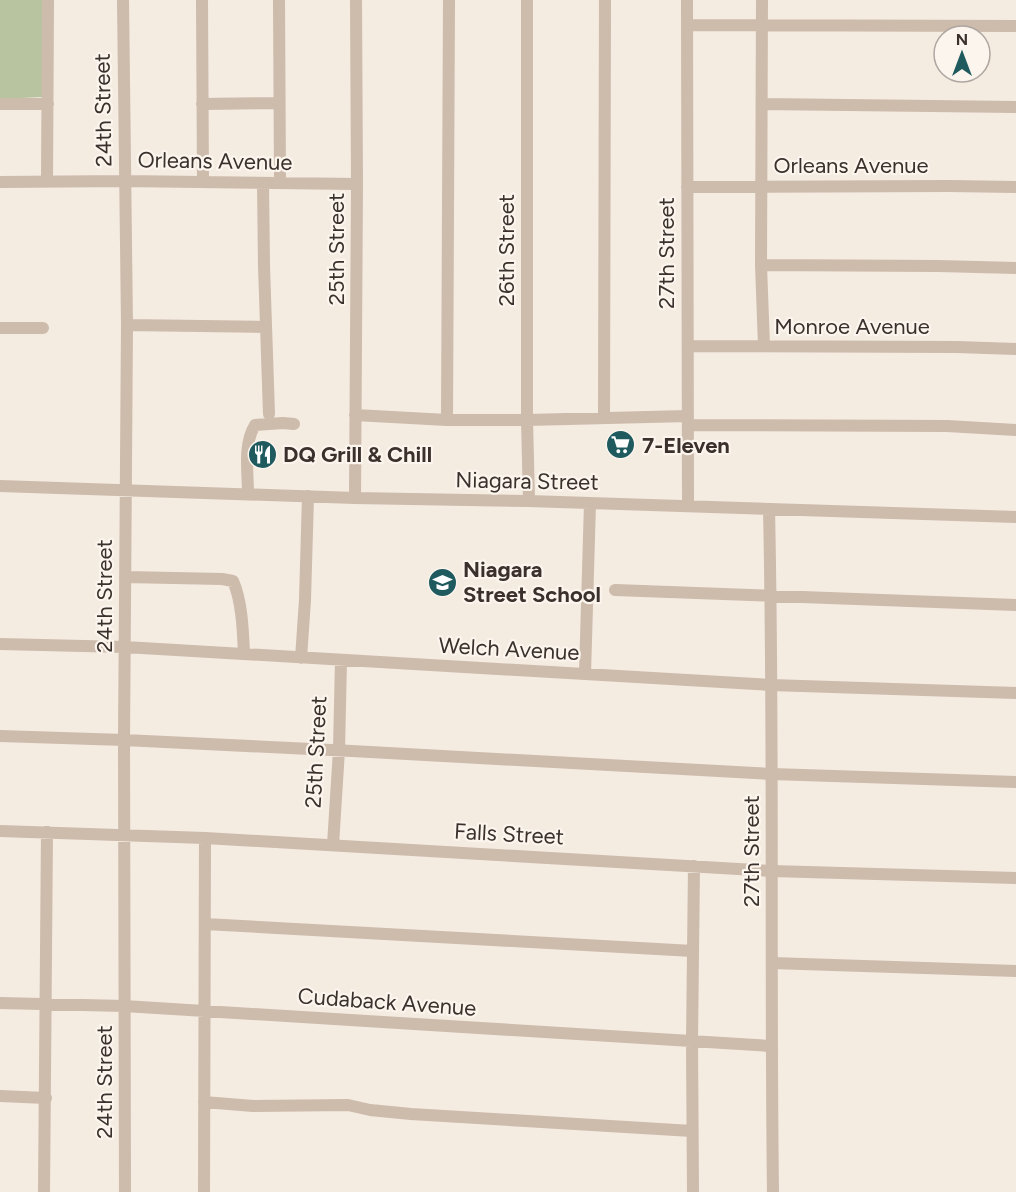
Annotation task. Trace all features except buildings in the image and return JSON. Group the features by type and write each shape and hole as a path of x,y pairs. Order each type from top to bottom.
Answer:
{"street":[{"path":"47,182 48,0"},
{"name":"24th Street","path":"123,0 126,325 125,1192"},
{"path":"202,0 203,182"},
{"path":"279,0 280,183"},
{"name":"25th Street","path":"355,498 356,0"},
{"path":"447,420 449,0"},
{"name":"26th Street","path":"527,0 529,501"},
{"path":"604,418 605,0"},
{"name":"27th Street","path":"687,0 688,506"},
{"path":"762,0 761,265 764,346"},
{"path":"687,25 1016,26"},
{"path":"202,104 279,103"},
{"path":"0,104 48,104"},
{"path":"762,104 1016,107"},
{"name":"Orleans Avenue","path":"0,182 357,184"},
{"path":"263,183 269,414"},
{"name":"Orleans Avenue","path":"687,187 1016,187"},
{"path":"761,265 1016,268"},
{"path":"126,325 266,327"},
{"path":"0,328 44,328"},
{"name":"Monroe Avenue","path":"688,346 946,347 1016,350"},
{"path":"355,415 447,420 604,418 947,426 1016,430"},
{"path":"248,494 248,445 255,425 294,424"},
{"name":"Niagara Street","path":"0,486 1016,517"},
{"path":"301,658 308,496"},
{"path":"585,674 590,503"},
{"name":"27th Street","path":"769,509 772,774 772,1192"},
{"path":"125,577 233,581 237,590 244,635 244,654"},
{"path":"615,590 1016,605"},
{"name":"Welch Avenue","path":"0,644 125,647 771,685 1016,693"},
{"name":"25th Street","path":"333,845 339,750 341,660"},
{"path":"0,736 339,750 772,774 1016,782"},
{"name":"Falls Street","path":"0,831 205,838 772,871 1016,878"},
{"path":"44,1192 47,832"},
{"path":"204,1192 205,838"},
{"path":"693,1192 694,866"},
{"path":"205,924 693,951"},
{"path":"772,963 1016,971"},
{"name":"Cudaback Avenue","path":"0,1003 124,1006 771,1046"},
{"path":"0,1096 46,1098"},
{"path":"204,1102 253,1106 348,1105 370,1110 411,1114 692,1131"}],"green space":[{"path":"0,0 43,0 43,97 0,99"}],"place":[{"name":"7-Eleven","path":"621,445"},
{"name":"DQ Grill & Chill","path":"262,454"},
{"name":"Niagara Street School","path":"442,582"}]}
